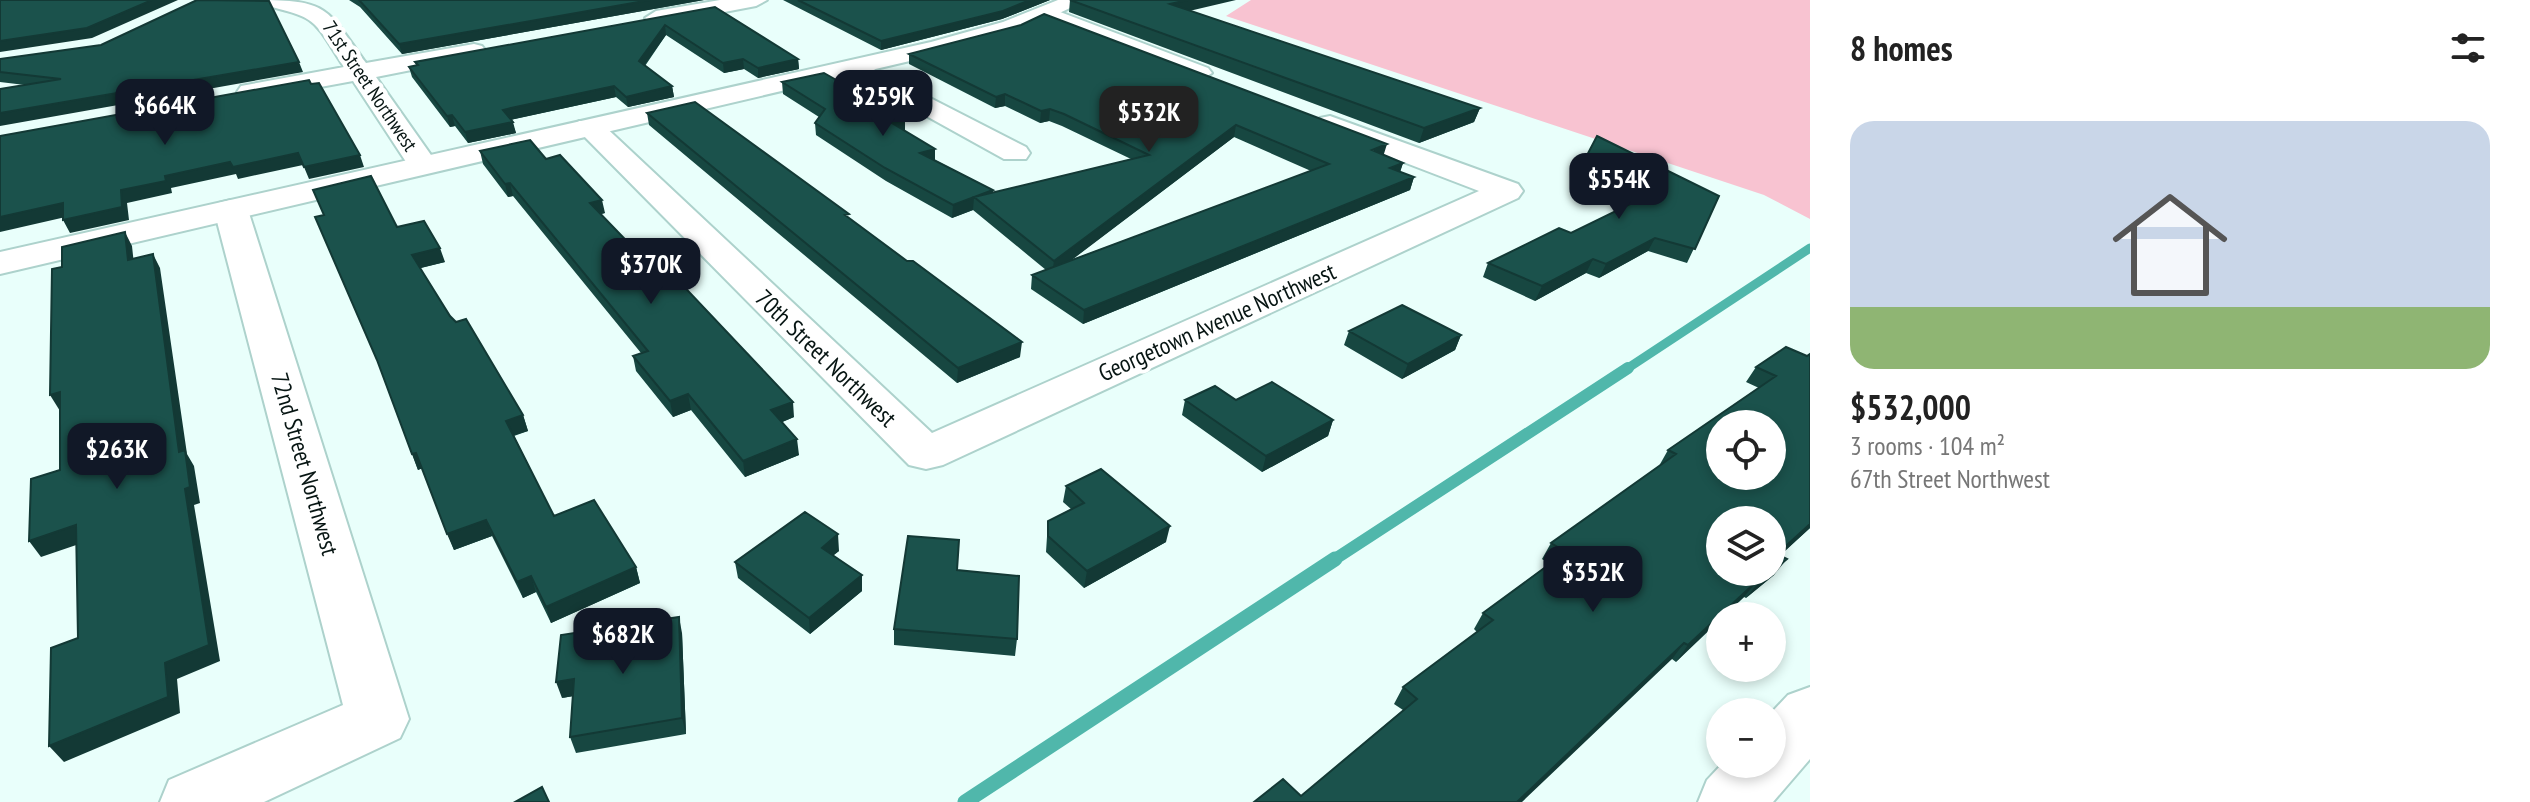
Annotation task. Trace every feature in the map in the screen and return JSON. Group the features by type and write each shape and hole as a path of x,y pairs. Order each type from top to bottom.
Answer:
{"street":[{"name":"71st Street Northwest","path":"267,0 295,4 321,15 423,165"},
{"path":"633,22 756,0"},
{"path":"0,263 856,67 970,39 1047,14 1076,0"},
{"path":"1047,14 1228,85"},
{"path":"218,98 495,48"},
{"path":"856,67 1015,153"},
{"name":"Georgetown Avenue Northwest","path":"926,454 1507,191 1302,113"},
{"name":"70th Street Northwest","path":"589,127 926,454"},
{"name":"72nd Street Northwest","path":"193,802 378,719 231,210"},
{"path":"1731,802 1790,744"}],"shaded area":[{"path":"1251,0 1810,0 1810,219 1764,195 1226,16"}],"building":[{"path":"0,0 152,0 87,28 0,41"},
{"path":"197,0 269,1 299,62 0,113 0,89 61,79 0,72 0,59 101,45"},
{"path":"359,0 650,0 399,44"},
{"path":"798,0 1030,0 1003,11 881,41"},
{"path":"1070,0 1188,0 1170,4 1480,108 1424,128"},
{"path":"715,7 798,59 758,68 743,59 723,63 665,25 639,61 672,86 626,97 614,86 511,108 503,110 513,122 465,132 452,115 447,116 409,67 418,65 415,62"},
{"path":"1044,14 1387,144 1372,150 1403,163 1390,168 1414,177 1084,310 1032,275 1329,164 1236,125 1054,261 974,197 1149,155 1064,114 1050,109 1041,111 1005,94 996,97 909,54 1021,25"},
{"path":"824,73 905,119 892,123 935,149 920,153 993,190 953,205 885,168 815,123 825,109 782,82"},
{"path":"309,80 311,84 319,83 360,155 304,167 298,153 233,167 230,162 165,176 166,181 121,190 122,207 63,220 63,203 0,217 0,136"},
{"path":"695,102 849,214 845,215 907,261 913,261 1022,342 958,368 647,113"},
{"path":"1597,136 1719,196 1695,249 1655,238 1606,264 1593,259 1542,286 1488,263 1559,228 1571,233 1651,194 1585,159"},
{"path":"530,140 546,159 560,155 602,200 590,203 647,262 658,259 793,402 771,410 797,439 743,461 688,394 670,401 633,356 648,351 480,151"},
{"path":"371,176 397,227 424,221 440,248 412,255 450,316 456,322 466,319 523,415 506,421 554,516 594,500 636,567 546,607 531,576 517,582 486,520 447,534 416,453 412,454 377,360 315,217 324,215 313,190"},
{"path":"125,232 128,260 153,254 179,452 185,450 190,487 185,489 209,645 165,663 168,697 49,746 51,648 78,638 76,525 29,541 31,479 60,470 60,392 50,395 52,269 62,267 62,247"},
{"path":"1402,305 1461,335 1408,364 1349,331"},
{"path":"1786,347 1807,356 1810,354 1810,524 1786,546 1786,506 1706,506 1706,586 1752,586 1734,602 1706,602 1706,628 1688,645 1684,643 1517,802 1254,802 1283,779 1301,796 1417,699 1403,687 1493,620 1483,613 1566,552 1551,543 1676,454 1668,450 1706,424 1706,490 1786,490 1786,410 1726,410 1776,376 1756,367"},
{"path":"1272,382 1333,420 1266,456 1185,400 1215,386 1236,400"},
{"path":"1101,469 1170,526 1087,571 1048,536 1048,521 1084,503 1066,486"},
{"path":"805,512 838,534 822,548 862,575 809,618 735,562"},
{"path":"908,536 959,540 957,570 1019,576 1017,639 894,629"},
{"path":"679,617 682,718 570,737 574,679 556,682 561,635"},
{"path":"542,787 549,802 515,802"}],"waterway":[{"path":"1625,370 1810,248"},
{"path":"1332,561 1628,368"},
{"path":"965,802 1335,559"}]}
